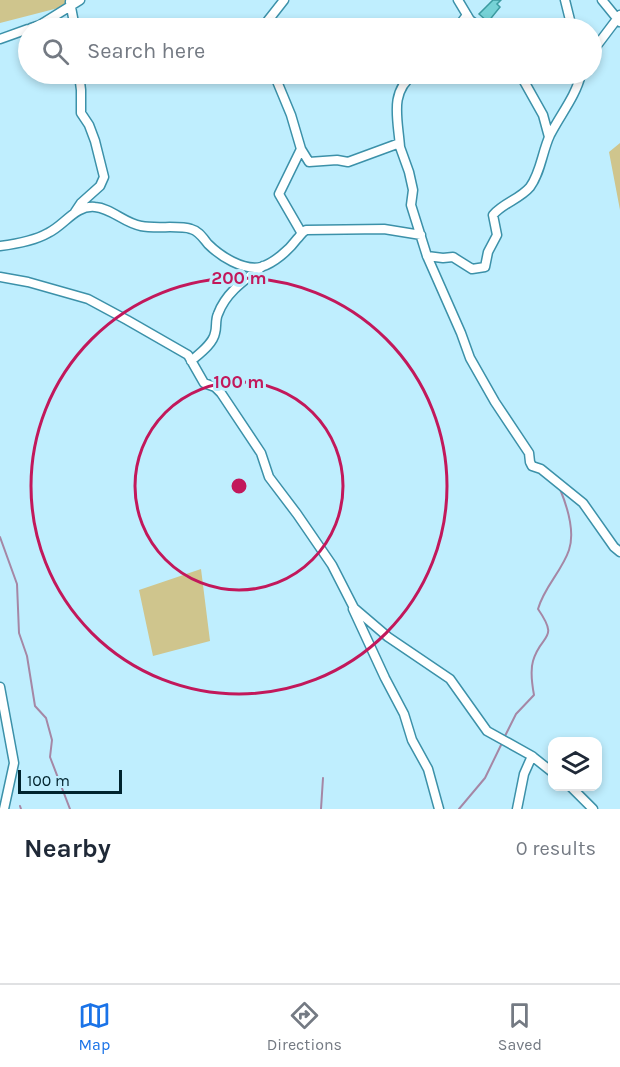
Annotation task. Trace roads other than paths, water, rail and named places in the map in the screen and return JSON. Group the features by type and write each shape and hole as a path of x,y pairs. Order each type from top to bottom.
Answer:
{"street":[{"path":"49,18 70,2 80,0"},
{"path":"270,18 284,0"},
{"path":"458,0 470,18"},
{"path":"565,0 570,18"},
{"path":"602,0 619,18 602,39"},
{"path":"70,2 73,18"},
{"path":"0,39 18,33"},
{"path":"75,213 81,203 100,186 104,177 95,141 81,113 80,84"},
{"path":"278,84 301,149 309,162 337,160 348,162 397,144 400,147"},
{"path":"404,84 397,95 400,147 413,190 411,205 427,256 470,358 495,402 529,453 532,466 541,468 583,503 620,552"},
{"path":"526,84 543,114 549,137"},
{"path":"427,256 453,257 472,268 485,267 488,252 497,235 494,215 498,209 519,197 534,180 549,137 578,84"},
{"path":"301,149 279,194 301,232"},
{"path":"0,246 22,243 48,233 80,209 92,207 105,210 125,222 140,226 190,228 232,261 256,268 263,266"},
{"path":"191,361 215,336 217,315 237,286 287,250 301,232 306,230 384,229 421,235"},
{"path":"0,277 28,282 88,299 188,356 204,383 215,387 221,393 261,453 269,477 332,565 404,714 412,740 428,769 439,809"},
{"path":"346,595 354,608 388,637 450,679 488,731 532,756 548,769"},
{"path":"0,687 14,764 4,809"},
{"path":"517,809 524,774 532,756"},
{"path":"575,791 593,809"}],"waterway":[{"path":"504,738 516,714 534,695 532,665 536,652 548,632 548,627 538,609 544,593 566,558 571,543 569,519 560,489"},
{"path":"0,537 17,584 19,633 27,656 35,706 46,718 52,740 50,757 70,809"},
{"path":"459,809 485,778 502,743"},
{"path":"321,809 323,778"}]}
